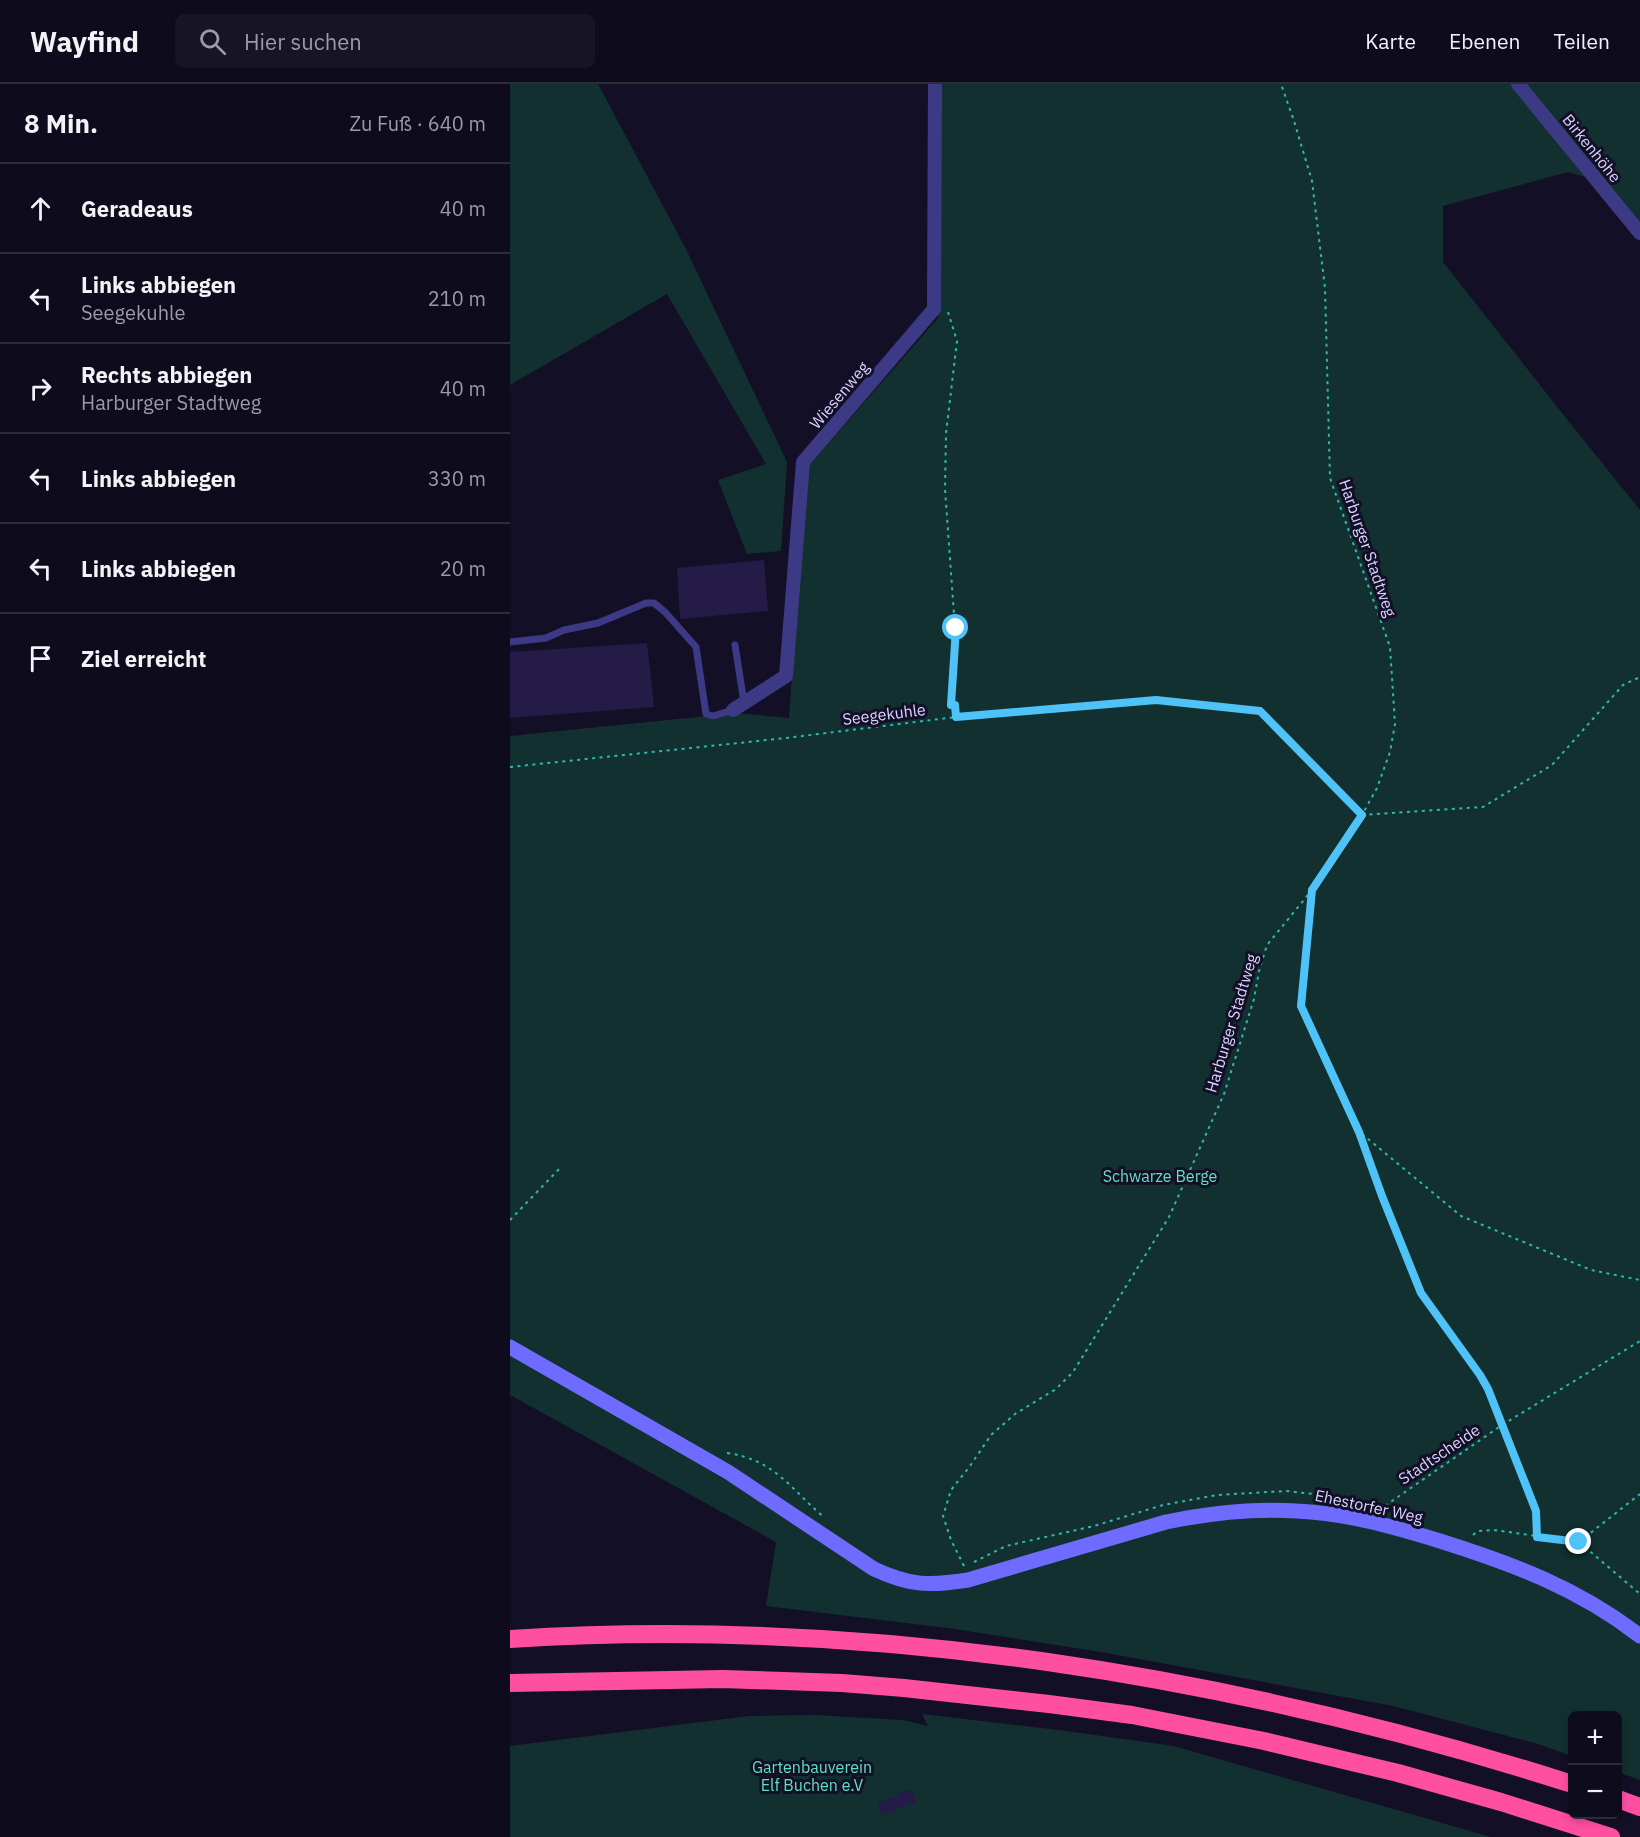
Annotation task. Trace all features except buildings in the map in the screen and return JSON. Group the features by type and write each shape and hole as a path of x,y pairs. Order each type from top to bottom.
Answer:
{"highway":[{"path":"510,1639 633,1635 793,1636 937,1647 1058,1663 1292,1707 1417,1738 1568,1783"},
{"path":"510,1683 723,1679 842,1683 1016,1700 1132,1715 1264,1741 1398,1773 1501,1802 1611,1837"},
{"path":"1622,1801 1640,1807"}],"main road":[{"name":"Ehestorfer Weg","path":"510,1347 728,1472 874,1569 907,1582 942,1584 966,1574 1182,1519 1223,1513 1298,1510 1373,1522 1504,1562 1572,1592 1640,1636"}],"street":[{"name":"Wiesenweg","path":"739,707 786,675 803,462 933,309 935,84"},
{"name":"Birkenhöhe","path":"1518,84 1640,233"}],"lane":[{"path":"510,642 546,638 564,630 598,623 645,603 654,603 696,647 706,714 713,716 739,707 735,645"}],"path":[{"name":"Harburger Stadtweg","path":"966,1574 943,1516 951,1490 991,1435 1015,1414 1056,1389 1073,1372 1169,1217 1224,1094 1254,999 1267,945 1312,890 1362,815 1377,788 1390,752 1395,724 1390,647 1330,478 1325,288 1312,181 1281,84"},
{"path":"948,311 957,341 946,433 945,478 956,628 951,705 955,705 956,717"},
{"path":"1362,815 1483,807 1552,765 1623,685 1640,677"},
{"name":"Seegekuhle","path":"510,767 786,738 956,717 1156,700 1260,711 1362,815"},
{"path":"1312,890 1301,1006 1359,1132 1421,1293 1488,1389 1536,1511 1537,1537"},
{"path":"1359,1132 1461,1216 1591,1270 1640,1280"},
{"path":"510,1220 561,1167"},
{"name":"Stadtscheide","path":"1375,1513 1502,1425 1640,1341"},
{"path":"1579,1542 1640,1494"},
{"path":"1470,1540 1474,1534 1486,1530 1579,1542 1640,1594"}],"green space":[{"path":"510,84 598,84 686,249 787,462 781,551 747,554 718,480 766,464 667,294 510,385"},
{"name":"Schwarze Berge","path":"937,84 1640,84 1640,224 1605,183 1568,172 1443,206 1443,262 1640,510 1640,1780 1622,1773 1622,1711 1568,1711 1568,1755 1535,1743 1393,1706 1107,1653 955,1629 766,1606 776,1542 510,1395 510,736 737,713 789,718 806,469 938,318"},
{"name":"Gartenbauverein Elf Buchen e.V","path":"922,1714 1174,1746 1491,1837 510,1837 510,1746 749,1716 815,1715 903,1720 928,1726"}],"route":[{"path":"956,628 951,705 955,705 956,717 1156,700 1260,711 1362,815 1312,890 1301,1006 1359,1132 1421,1293 1488,1389 1536,1511 1537,1537 1579,1542"}]}
